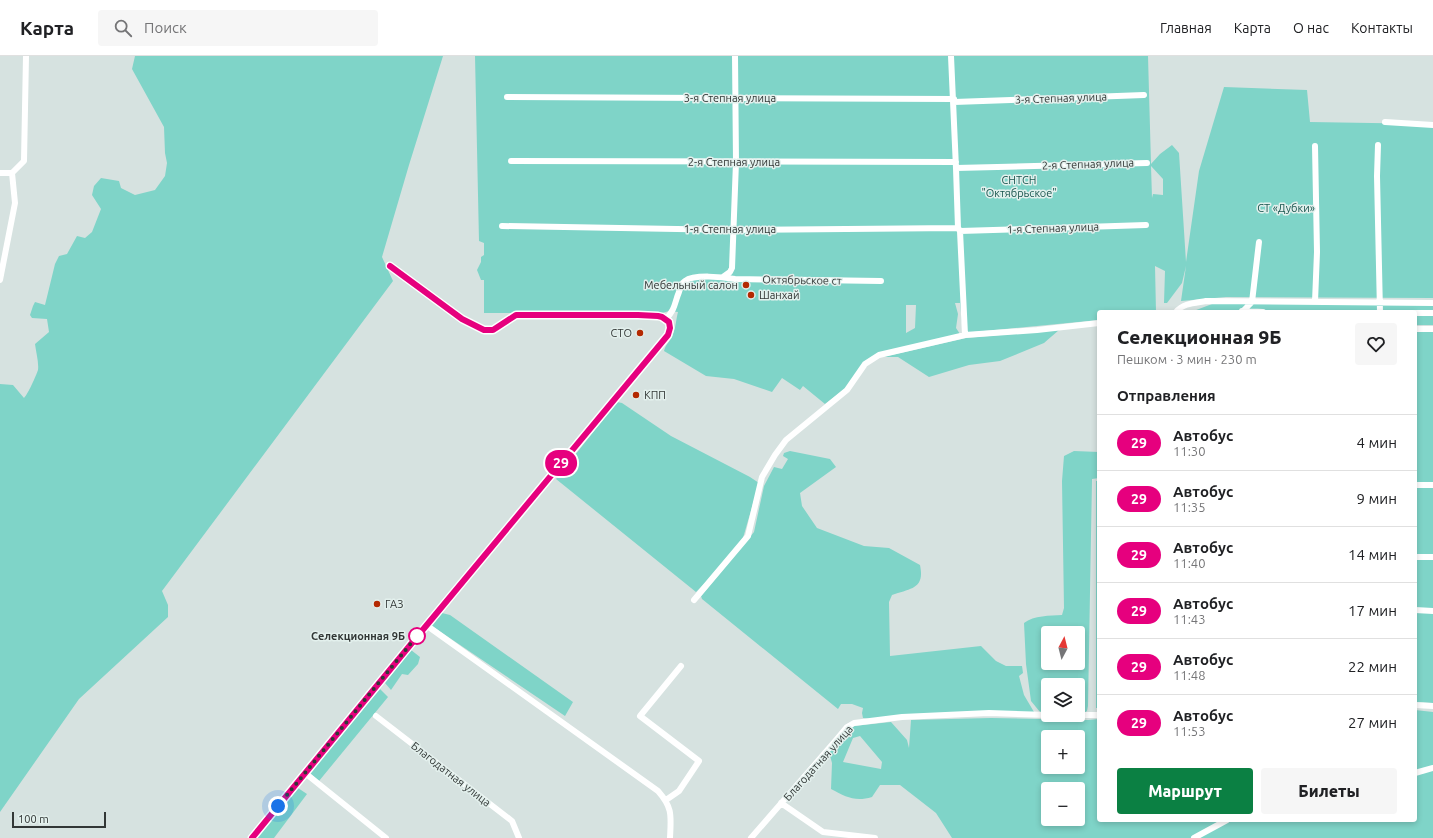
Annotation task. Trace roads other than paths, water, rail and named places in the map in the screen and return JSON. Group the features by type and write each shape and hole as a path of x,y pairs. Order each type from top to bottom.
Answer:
{"street":[{"path":"0,173 12,173 24,161 26,56"},
{"path":"723,277 730,272 732,268 736,162 735,56"},
{"path":"951,56 965,335"},
{"name":"3-я Степная улица","path":"507,97 954,101 1144,95"},
{"path":"1385,122 1433,125"},
{"path":"1378,145 1377,176 1380,310"},
{"path":"1315,146 1315,302"},
{"name":"2-я Степная улица","path":"511,161 956,165 1147,163"},
{"path":"0,280 15,203 12,173"},
{"name":"1-я Степная улица","path":"502,226 733,230 959,230 1146,226"},
{"path":"1244,310 1252,302 1259,242"},
{"path":"252,838 668,335 670,325 666,319 658,316 638,315 516,315 493,330 484,330 462,319 390,266"},
{"name":"Октябрьское ст","path":"666,319 676,306 679,292 685,281 690,278 723,277 735,279 881,281"},
{"path":"1178,310 1179,308 1193,303 1206,302 1433,303"},
{"path":"1417,313 1433,313"},
{"path":"694,600 748,536 762,477 775,455 786,440 847,390 865,364 879,355 965,335 1037,330 1097,323"},
{"path":"1417,329 1433,329"},
{"path":"1417,485 1433,485"},
{"path":"1417,557 1433,557"},
{"path":"1417,610 1433,610"},
{"path":"426,626 658,791 666,800 669,807 671,817 670,838"},
{"path":"666,800 679,791 699,761 640,716 681,666"},
{"path":"1417,705 1433,706"},
{"name":"Благодатная улица","path":"752,838 837,739 854,723 902,717 989,713 1041,715"},
{"path":"1085,715 1097,715"},
{"name":"Благодатная улица","path":"376,716 512,821 519,838"},
{"path":"1417,772 1433,768"},
{"path":"305,773 386,838"},
{"name":"Благодатная улица","path":"781,803 823,832 876,838"},
{"path":"1194,838 1223,822"}],"place":[{"name":"Мебельный салон","path":"746,285"},
{"name":"Шанхай","path":"751,295"},
{"name":"СТО","path":"640,333"},
{"name":"КПП","path":"636,395"},
{"name":"ГАЗ","path":"377,604"},
{"name":"Селекционная 9Б","path":"417,636"}],"park label":[{"name":"СНТСН \"Октябрьское\"","path":"1019,186"},
{"name":"СТ «Дубки»","path":"1286,208"}]}
